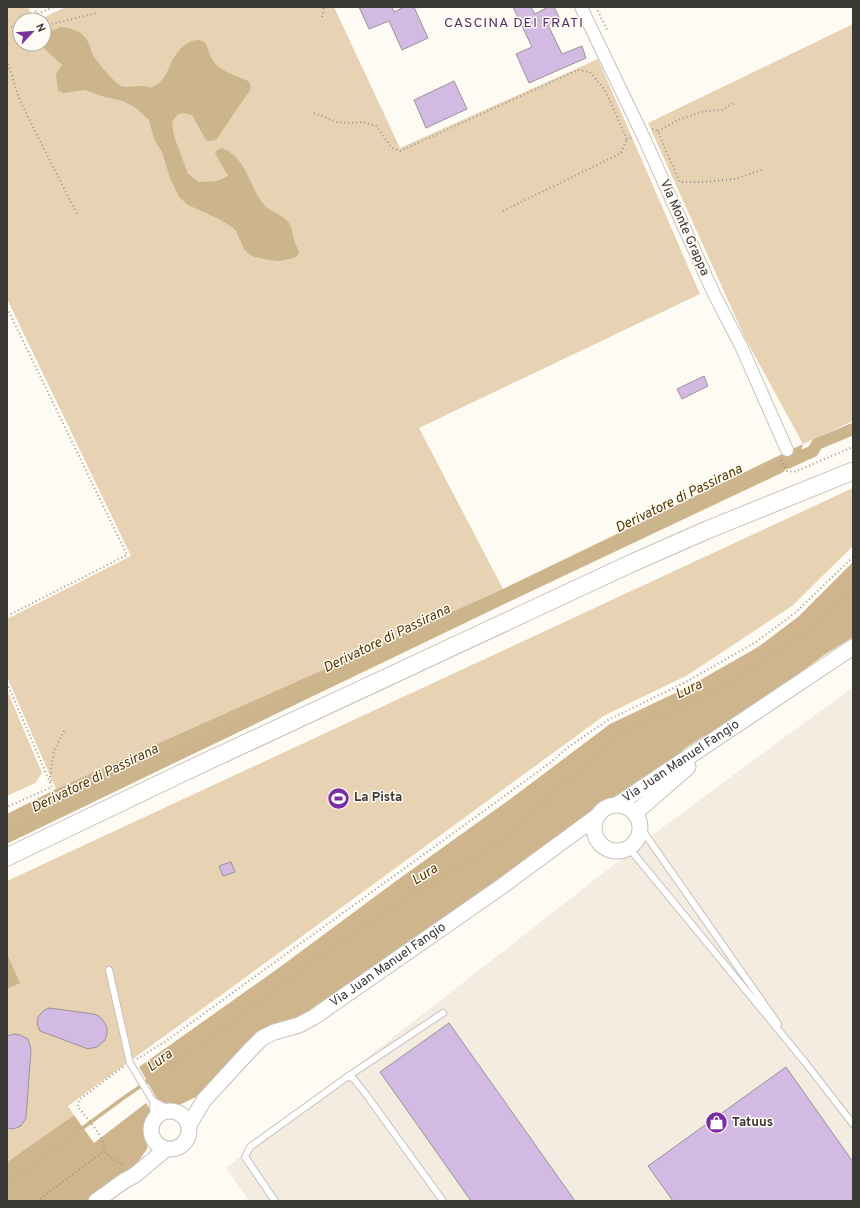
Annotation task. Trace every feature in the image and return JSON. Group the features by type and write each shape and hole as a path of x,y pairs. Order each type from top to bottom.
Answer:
{"main road":[{"path":"7,857 175,776 632,563 707,530 851,472"}],"street":[{"name":"Via Monte Grappa","path":"581,7 644,138 714,294 741,346 787,450"},
{"name":"Via Juan Manuel Fangio","path":"189,1125 204,1100 262,1038 274,1032 299,1025 314,1017 491,894 596,817 605,807 618,804 853,647"},
{"name":"Via Juan Manuel Fangio","path":"635,812 744,720"},
{"name":"Via Juan Manuel Fangio","path":"618,804 630,808 635,812 639,819 640,826"},
{"path":"596,817 594,829 598,841 603,846 615,851 629,848 637,839 640,826"},
{"path":"577,831 595,835"},
{"name":"Via Juan Manuel Fangio","path":"172,1110 204,1100"},
{"path":"172,1110 183,1116 189,1125 188,1138 179,1147 166,1149 160,1147 153,1139 150,1128 154,1119 161,1112 172,1110"},
{"path":"124,1181 145,1157 150,1149 153,1139"},
{"path":"96,1201 144,1168 166,1149"}],"lane":[{"path":"640,826 804,1062"},
{"path":"629,848 853,1124"},
{"path":"109,970 130,1063 153,1101 154,1119"},
{"path":"275,1201 245,1157 250,1147 443,1012"},
{"path":"348,1077 353,1078 365,1093 443,1201"},
{"path":"153,1101 172,1110"}],"path":[{"path":"34,7 37,14 54,7"},
{"path":"322,17 324,7"},
{"path":"52,24 96,13"},
{"path":"7,60 20,101 78,216"},
{"path":"314,113 328,120 350,123 363,122 376,126 392,148 400,151 578,70 590,72 605,90 627,139"},
{"path":"649,128 658,131 680,119 705,111 722,110 736,102"},
{"path":"658,131 680,182 735,179 764,170"},
{"path":"503,211 621,153 627,139 635,136"},
{"path":"7,308 127,555 7,616"},
{"path":"782,462 785,469 790,472 794,472 853,446"},
{"path":"99,1135 78,1107 79,1100 130,1063 172,1036 537,772 567,748 608,720 686,682 756,642 795,613 853,557"},
{"path":"7,683 52,787"},
{"path":"52,787 50,777 54,751 65,729"},
{"path":"7,807 52,787"},
{"path":"37,1201 104,1151"}],"shaded area":[{"path":"7,7 28,7 30,12 12,12 12,52 52,52 52,14 66,7 334,7 400,148 598,59 700,294 419,428 503,589 56,789 7,677 7,619 131,556 7,299"},
{"path":"853,24 853,421 803,444 745,338 648,123"},
{"path":"61,27 78,31 87,40 92,54 98,62 118,84 124,87 142,86 151,88 156,85 165,76 178,52 187,43 195,40 205,43 210,56 219,67 228,73 248,81 251,86 250,90 216,140 206,140 192,115 183,113 178,114 172,122 174,136 188,174 199,182 217,181 228,176 215,152 221,148 236,158 242,165 264,205 289,223 292,229 294,242 299,252 298,255 294,258 280,261 255,257 244,249 236,231 233,228 221,220 188,205 179,197 170,178 162,152 154,139 149,120 136,108 123,101 101,96 85,90 64,93 58,91 56,74 62,65 48,52 52,52 52,31"},
{"path":"803,444 800,455 7,831 7,814 56,789 503,589"},
{"name":"La Pista","path":"853,488 853,546 792,606 686,676 605,715 68,1106 74,1115 7,1162 7,881"},
{"path":"853,562 853,637 824,655 727,727 702,737 684,749 678,757 312,1013 297,1021 200,1095 173,1108 163,1104 157,1099 139,1067 280,967 509,800 610,724 688,687 758,647 798,617"},
{"path":"853,687 853,1201 249,1201 226,1168 648,838"},
{"path":"7,690 42,773 35,783 7,796"},
{"path":"7,954 20,983 7,989"},
{"path":"146,1103 152,1112 145,1126 147,1149 138,1162 86,1201 7,1201 7,1162 74,1115 94,1143"}],"building":[{"path":"359,7 392,7 394,12 404,7 414,7 428,38 402,50 389,21 369,29"},
{"path":"513,7 531,7 535,14 548,7 554,7 560,19 548,25 562,54 582,46 586,58 529,83 516,54 532,47"},
{"path":"454,81 467,109 426,128 414,100"},
{"path":"704,376 708,386 682,399 677,389"},
{"path":"231,862 235,872 223,876 219,866"},
{"path":"49,1008 99,1016 107,1027 105,1040 97,1047 88,1049 40,1031 37,1023 38,1017 43,1011"},
{"path":"449,1023 575,1201 471,1201 380,1072"},
{"path":"14,1034 28,1039 31,1050 26,1118 21,1126 13,1129 7,1128 7,1036"},
{"path":"786,1067 853,1162 853,1201 673,1201 648,1166"}],"waterway":[{"name":"Derivatore di Passirana","path":"787,463 813,451 817,444 853,429"},
{"name":"Derivatore di Passirana","path":"7,837 507,596 780,467"},
{"name":"Lura","path":"7,1184 122,1099 212,1037 330,948 398,904 485,851 518,828 613,739 645,722 682,708 732,682 800,637 853,589"}],"place":[{"name":"La Pista","path":"339,798"},
{"name":"Tatuus","path":"717,1123"}],"district":[{"name":"CASCINA DEI FRATI","path":"514,23"}]}
